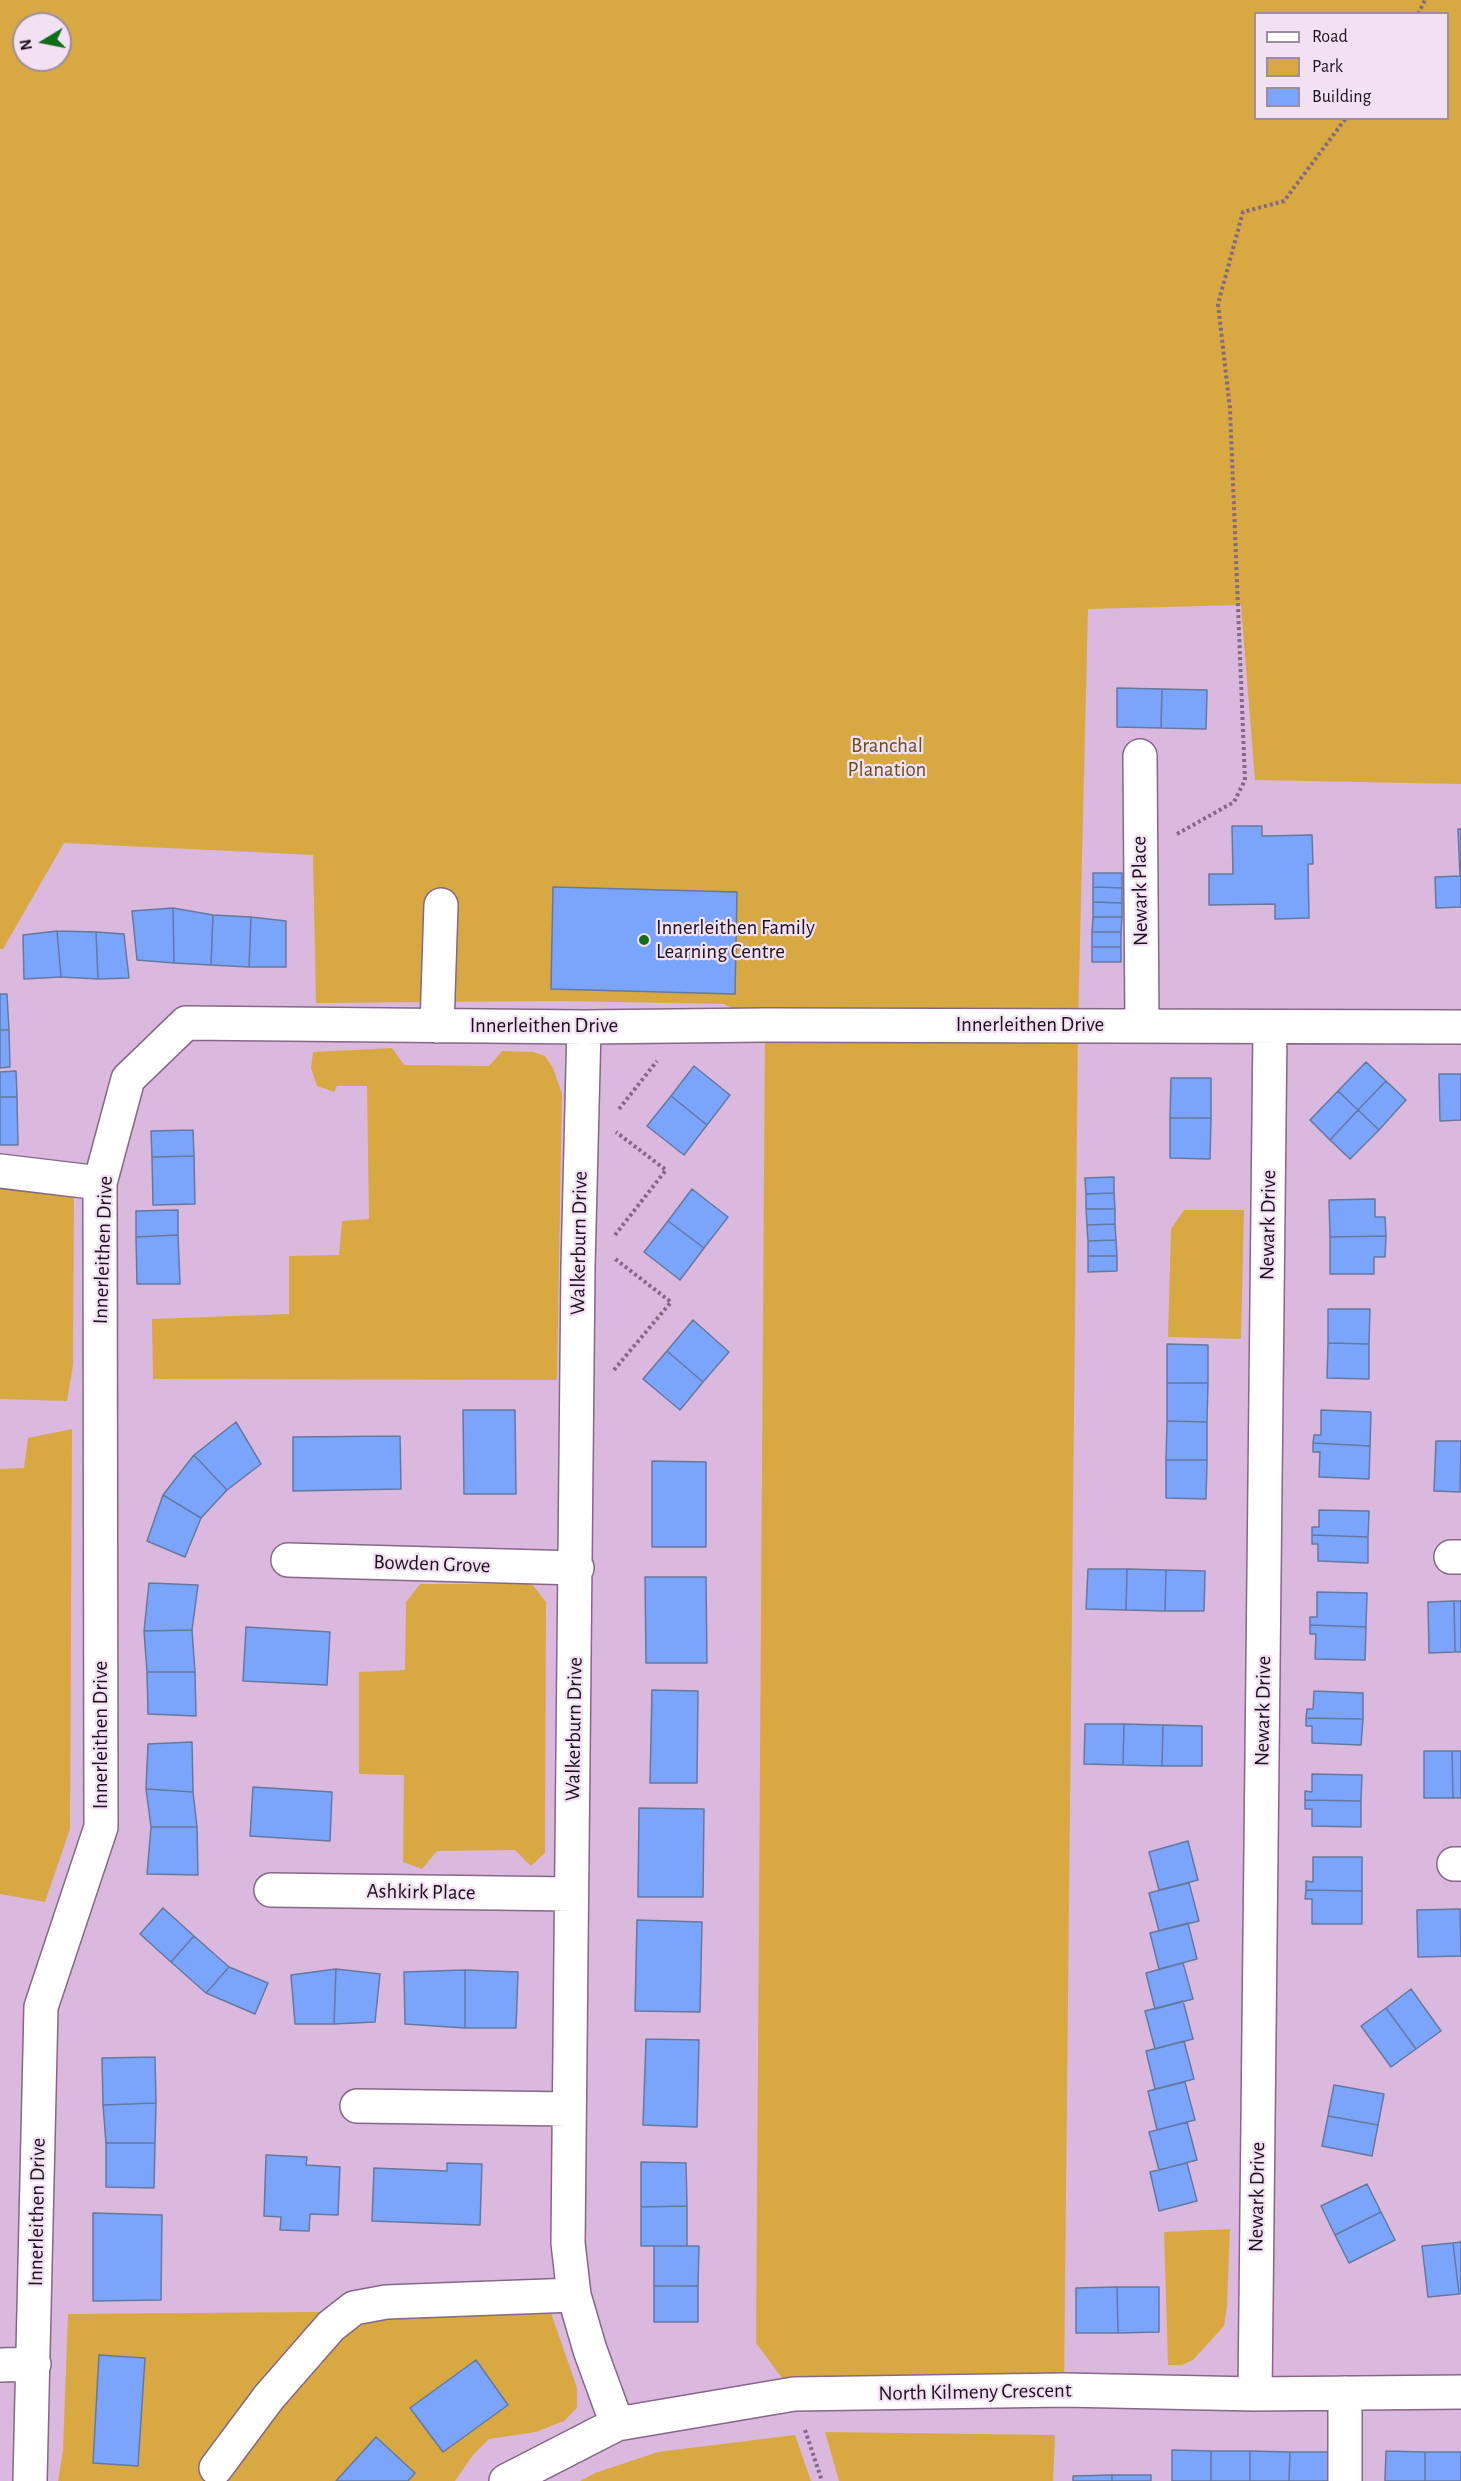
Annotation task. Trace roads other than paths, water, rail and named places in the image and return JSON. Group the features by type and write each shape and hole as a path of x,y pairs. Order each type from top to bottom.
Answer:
{"street":[{"name":"Newark Place","path":"1140,756 1142,1026"},
{"path":"437,1026 441,905"},
{"name":"Innerleithen Drive","path":"30,2481 41,2007 101,1827 100,1183 128,1079 186,1023 584,1027 1461,1027"},
{"name":"Walkerburn Drive","path":"584,1027 577,1407 568,2242 574,2295 590,2350 617,2424"},
{"name":"Newark Drive","path":"1255,2394 1270,1028"},
{"path":"0,1171 100,1183"},
{"name":"Bowden Grove","path":"288,1560 577,1568"},
{"name":"Ashkirk Place","path":"271,1890 571,1894"},
{"path":"357,2106 569,2109"},
{"path":"216,2468 269,2397 331,2326 354,2308 386,2302 574,2295"},
{"path":"0,2365 34,2364"},
{"name":"North Kilmeny Crescent","path":"506,2481 617,2424 794,2394 1064,2390 1255,2394 1461,2392"},
{"path":"1345,2393 1345,2481"}],"place":[{"name":"Innerleithen Family Learning Centre","path":"644,940"}],"park label":[{"name":"Branchal Planation","path":"887,758"}]}
